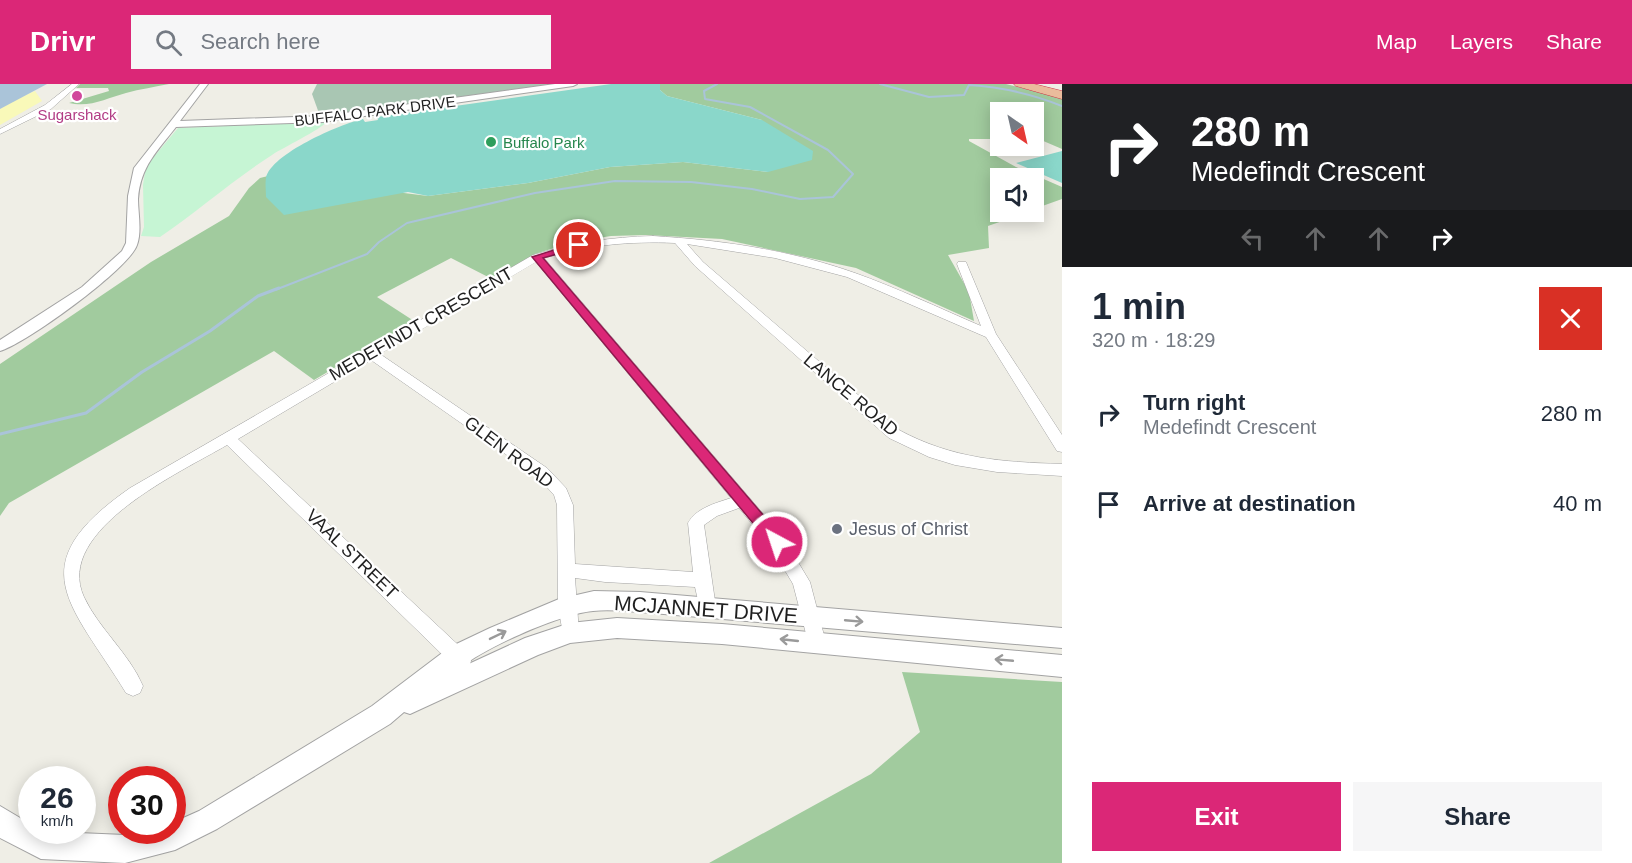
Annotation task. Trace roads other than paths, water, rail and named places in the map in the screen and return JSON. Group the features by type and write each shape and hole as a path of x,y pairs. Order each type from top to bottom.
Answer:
{"highway":[{"path":"1020,84 1062,94"},
{"path":"1030,84 1062,94"}],"street":[{"path":"0,132 56,102 76,84"},
{"path":"0,346 78,297 127,253 132,243 133,196 139,168 204,84"},
{"name":"BUFFALO PARK DRIVE","path":"175,124 323,120 573,84"},
{"name":"MEDEFINDT CRESCENT","path":"134,686 75,596 72,576 76,556 83,538 94,524 114,507 228,438 537,257 599,241 678,240 714,243 828,267 990,334"},
{"name":"LANCE ROAD","path":"678,240 699,264 894,434 909,443 947,459 986,466 1062,470"},
{"path":"537,257 791,561 801,582 817,643"},
{"path":"962,264 990,334 1062,447"},
{"name":"GLEN ROAD","path":"370,353 554,483 561,492 565,505 567,606 570,633"},
{"name":"VAAL STREET","path":"228,438 458,656 472,674"},
{"path":"707,608 696,523 713,511 743,501"},
{"path":"567,570 703,580"},
{"name":"MCJANNET DRIVE","path":"0,819 7,827 41,845 125,849 175,836 208,820 381,715 458,656 516,627 567,606 594,601 640,602 1062,638"},
{"name":"MCJANNET DRIVE","path":"381,715 533,646 570,633 627,629 722,634 1062,666"}],"waterway":[{"path":"275,290 367,254 379,242 407,223 535,193 615,181 691,182 752,189 800,199 833,197 853,174 828,150 750,107 705,99 704,91 717,84"},
{"path":"880,84 929,97 964,95 969,85 993,87 1062,106"},
{"path":"0,434 86,413 142,372 210,331 258,296 279,288"}],"place":[{"name":"Sugarshack","path":"77,96"},
{"name":"Buffalo Park","path":"491,142"},
{"name":"Jesus of Christ","path":"837,529"}]}
